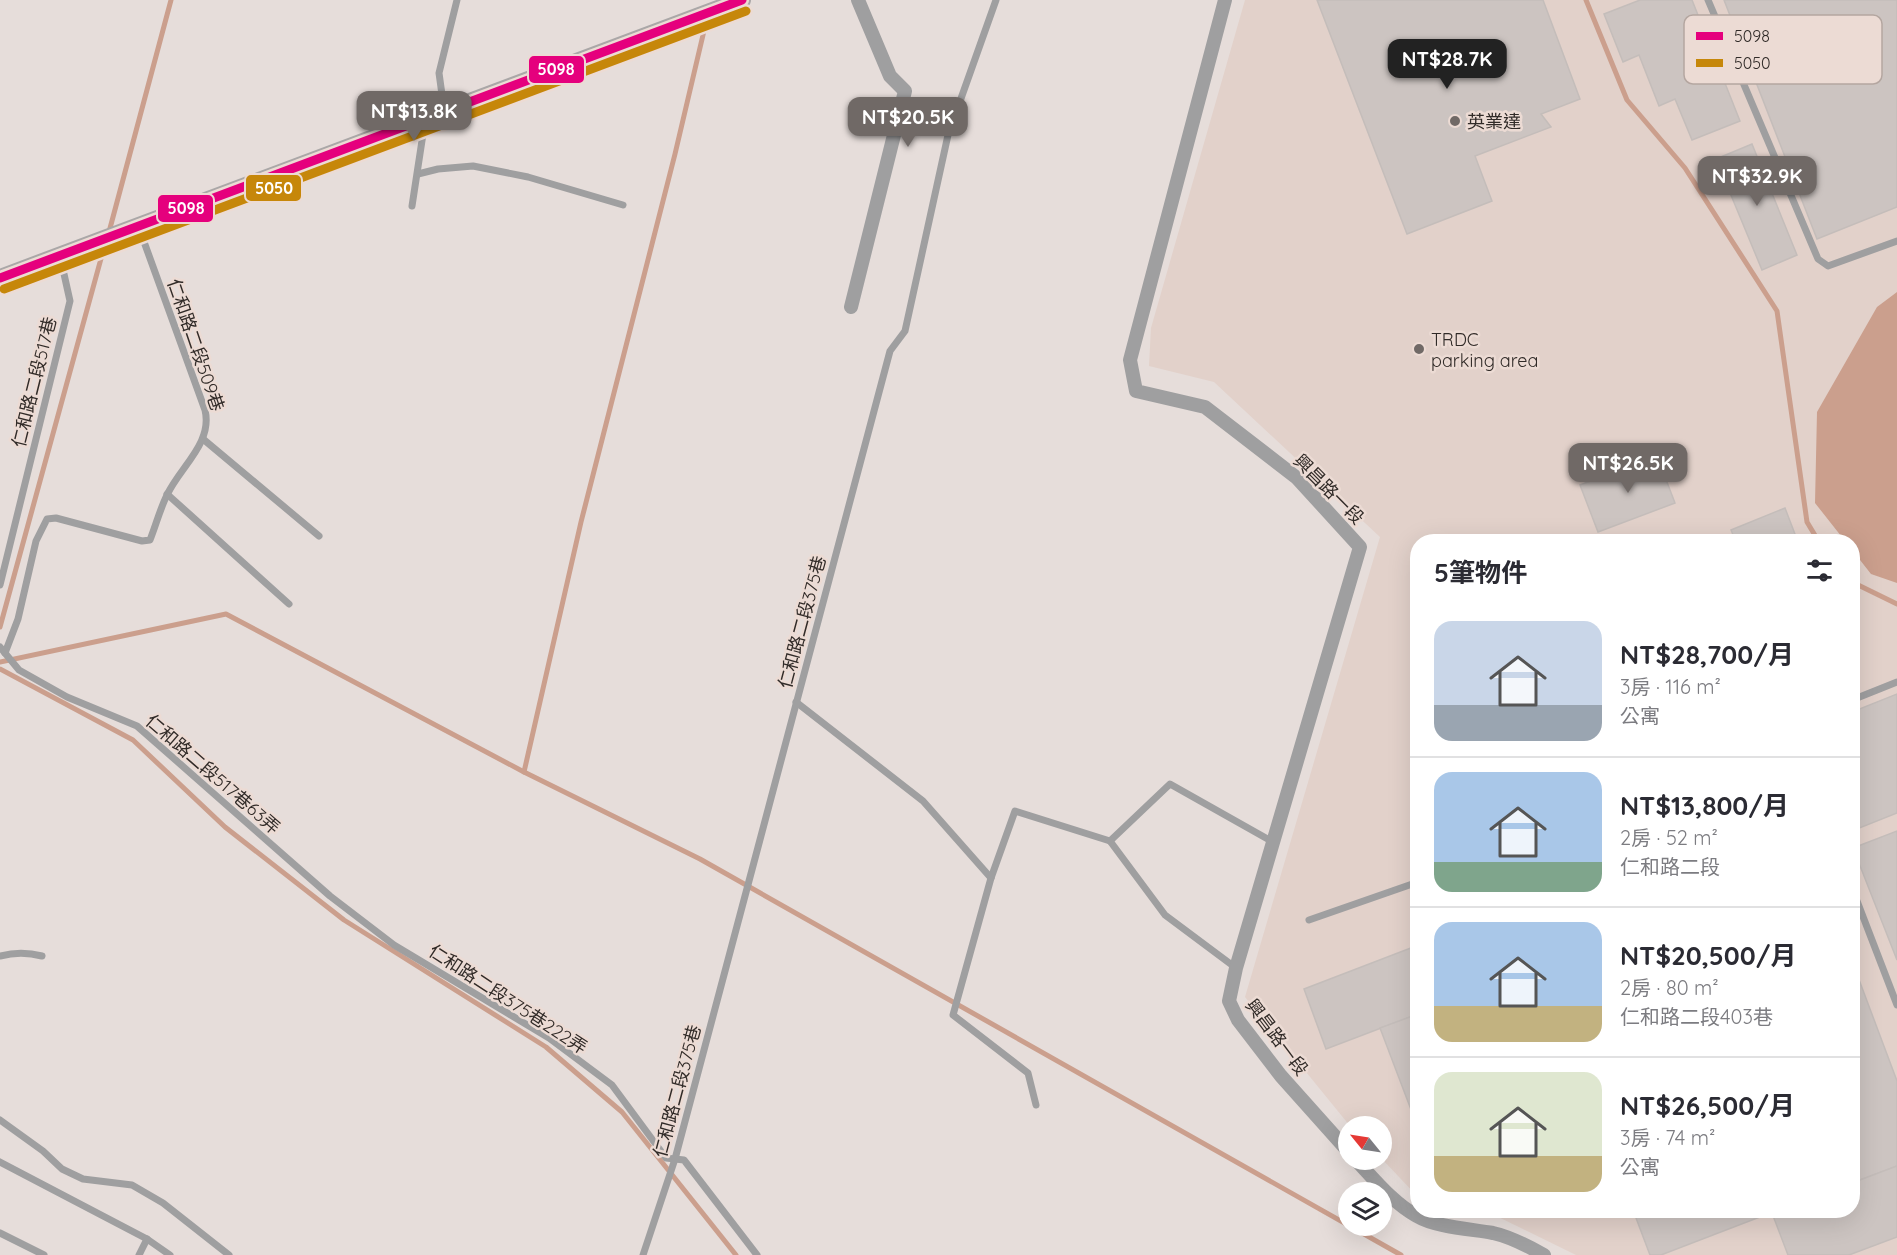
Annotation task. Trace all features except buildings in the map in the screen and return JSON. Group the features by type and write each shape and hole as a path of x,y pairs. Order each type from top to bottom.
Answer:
{"main road":[{"path":"0,278 742,0"}],"street":[{"path":"851,307 905,92 890,76 858,0"},
{"name":"興昌路一段","path":"1225,0 1130,360 1136,391 1205,407 1297,478 1360,547 1228,1001 1238,1020 1281,1076 1338,1140"},
{"path":"1365,1170 1386,1192 1410,1211"},
{"path":"1421,1218 1496,1234 1516,1240 1544,1255"}],"lane":[{"path":"444,112 439,73 456,0"},
{"name":"仁和路二段375巷","path":"643,1255 674,1162 890,351 905,331 948,135 996,0"},
{"path":"1708,0 1714,15"},
{"path":"1744,84 1818,259 1828,266 1897,241"},
{"path":"412,206 426,119"},
{"path":"418,174 438,169 473,166 528,177 623,205"},
{"name":"仁和路二段509巷","path":"2,650 18,619 36,541 47,519 56,518 142,541 150,540 167,494 203,439 207,419 205,410 138,226"},
{"name":"仁和路二段517巷","path":"0,585 70,301 60,256"},
{"path":"203,439 318,536"},
{"path":"167,494 289,604"},
{"name":"仁和路二段517巷63弄","path":"2,650 19,670 67,697 137,726 330,896 394,945"},
{"path":"1860,697 1897,682"},
{"path":"796,702 923,801 990,878"},
{"path":"1110,841 1170,784 1273,842"},
{"path":"1036,1104 1028,1073 953,1015 990,878 1015,811 1110,841 1165,915 1236,968"},
{"path":"1309,920 1410,885"},
{"path":"1860,909 1897,1005"},
{"name":"仁和路二段375巷222弄","path":"394,945 549,1038 612,1085 666,1158 674,1162 684,1160 756,1255"},
{"path":"0,956 28,952 42,956"},
{"path":"0,1120 43,1151 62,1169 83,1179 132,1185 164,1203 229,1255"},
{"path":"0,1162 147,1239 170,1255"},
{"path":"0,1233 44,1255"},
{"path":"140,1255 147,1239"}],"shaded area":[{"path":"1245,0 1897,0 1897,1255 1576,1255 1500,1218 1860,1218 1860,534 1410,534 1410,1189 1392,1170 1392,1116 1342,1116 1245,997 1380,537 1214,382 1149,366 1151,328"},
{"path":"1897,292 1897,583 1871,574 1860,560 1860,534 1839,534 1815,503 1817,412 1877,307"}],"waterway":[{"path":"109,232 171,0"},
{"path":"1586,0 1627,100 1685,168 1777,311 1807,522 1814,534"},
{"path":"524,772 581,522 675,154 707,18"},
{"path":"0,627 105,244"},
{"path":"1860,586 1897,604"},
{"path":"0,662 226,614 524,772 700,859 1401,1255"},
{"path":"0,669 133,740 225,827 344,920 546,1047 622,1112 736,1255"}],"transit line":[{"name":"5098","path":"0,278 742,0"},
{"name":"5050","path":"4,289 746,11"}],"place":[{"name":"英業達","path":"1455,121"},
{"name":"TRDC parking area","path":"1419,349"}]}
